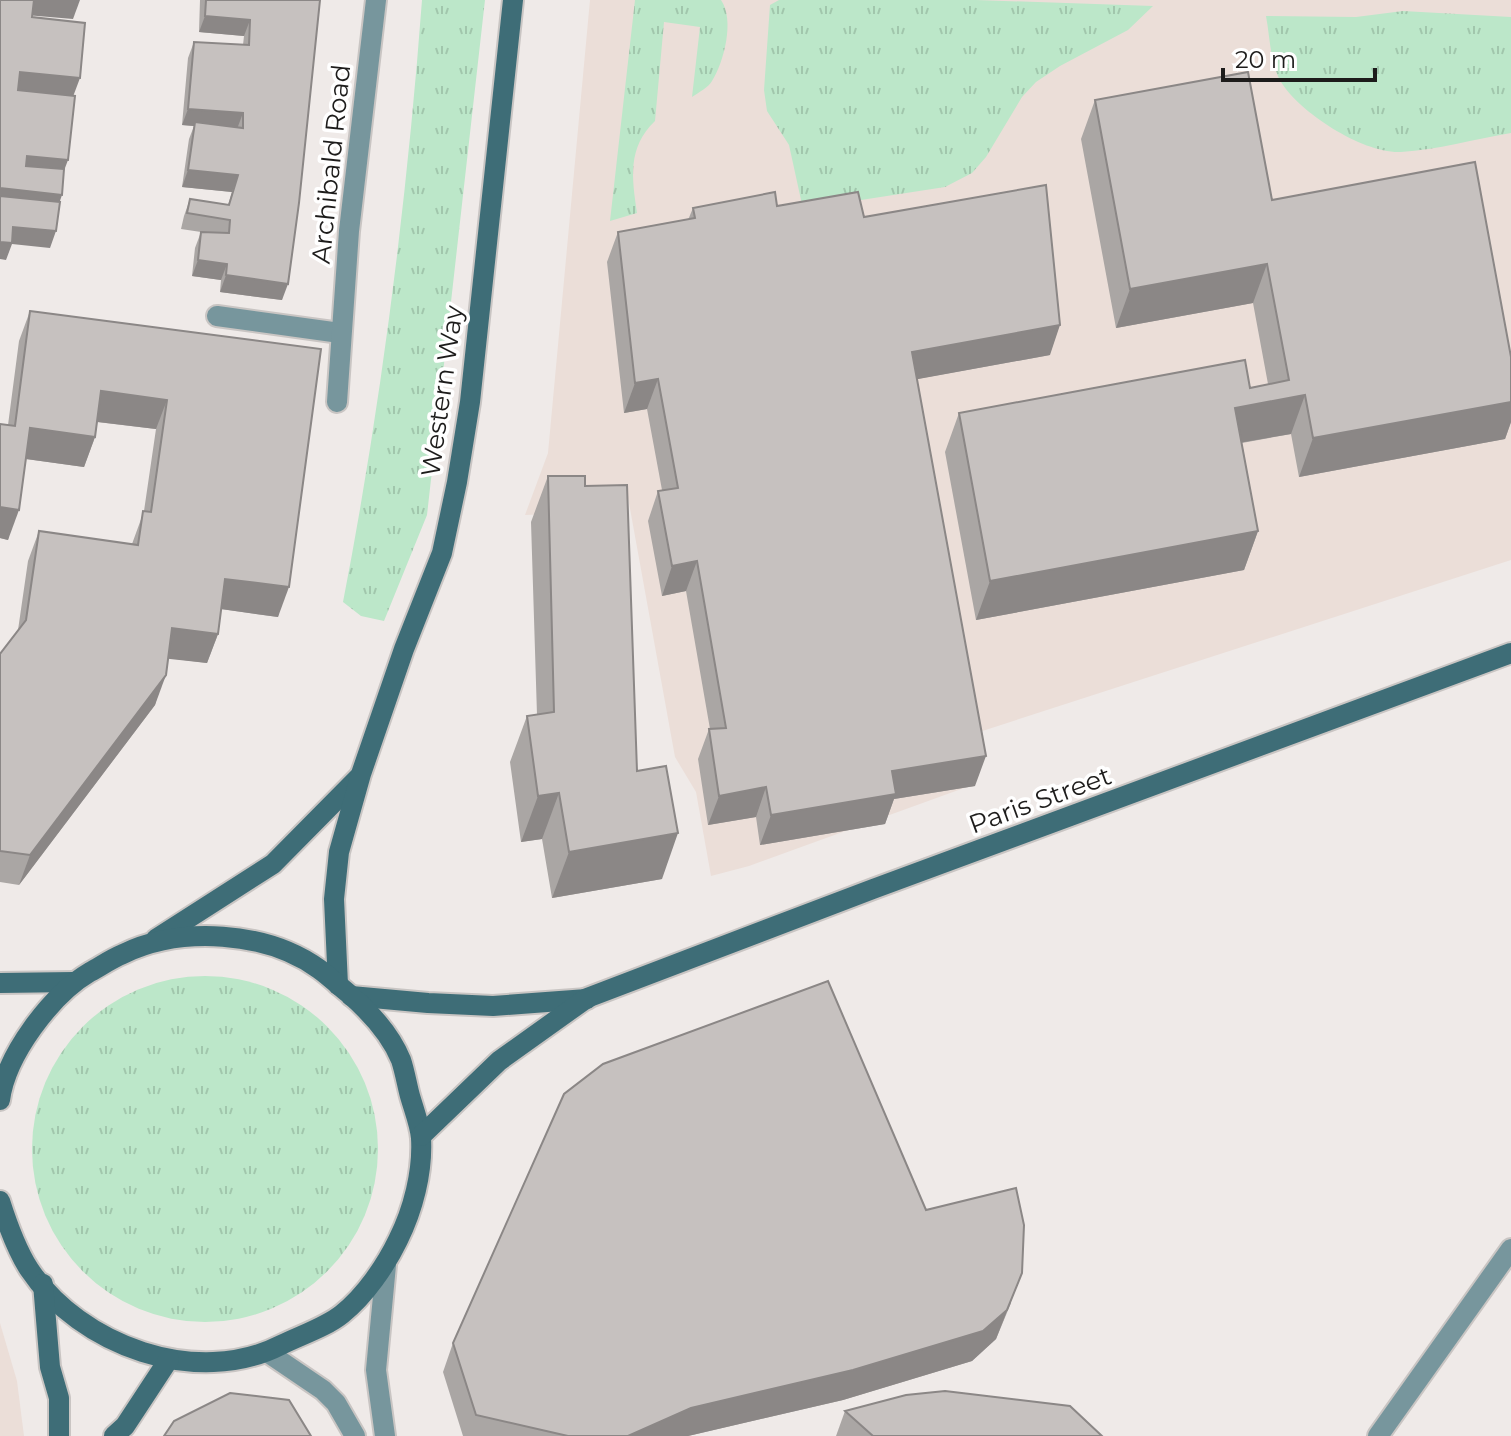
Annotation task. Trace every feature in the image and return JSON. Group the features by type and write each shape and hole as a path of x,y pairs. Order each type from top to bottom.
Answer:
{"main road":[{"name":"Western Way","path":"345,990 334,899 339,852 361,774 404,649 442,553 457,482 470,402 513,0"},
{"name":"Paris Street","path":"421,1136 499,1061 587,998 1511,653"},
{"name":"Western Way","path":"146,946 273,864 361,774"},
{"path":"0,1100 2,1087 32,1026 74,982 124,953 146,946 172,939 222,936 272,946 317,967 372,1014 400,1059 421,1136 420,1163 410,1216 386,1265 342,1314 267,1352 228,1361 169,1359 113,1341 65,1309 30,1269 0,1201"},
{"path":"0,983 74,982"},
{"name":"Paris Street","path":"345,990 428,1003 493,1006 587,998"},
{"path":"43,1284 50,1367 59,1398 59,1436"},
{"path":"114,1436 125,1426 169,1359"}],"street":[{"name":"Archibald Road","path":"337,402 349,231 376,0"},
{"path":"217,316 340,333"},
{"path":"1378,1436 1511,1249"},
{"path":"385,1436 376,1370 386,1265"},
{"path":"267,1352 323,1390 336,1403 355,1436"}],"shaded area":[{"path":"590,0 1511,0 1511,560 970,735 975,784 749,866 711,876 696,792 675,757 627,492 577,513 525,515 548,453"},
{"path":"0,1323 17,1381 24,1436 0,1436"}],"green space":[{"path":"422,0 485,0 427,515 384,621 361,616 343,602 391,302 409,151"},
{"path":"635,0 721,0 727,18 726,41 712,81 692,97 700,27 664,22 655,121 640,142 634,164 637,213 610,221"},
{"path":"779,0 976,0 1153,6 1128,30 1036,82 1022,97 986,157 972,173 945,187 803,209 789,145 767,111 764,90 770,5"},
{"path":"1403,11 1511,17 1511,133 1428,149 1386,151 1352,139 1318,118 1290,94 1277,75 1266,16 1356,17"},
{"path":"205,976 239,979 287,996 315,1015 339,1039 365,1083 375,1115 378,1149 375,1183 358,1231 339,1259 315,1283 271,1309 239,1319 205,1322 171,1319 123,1302 95,1283 71,1259 45,1215 35,1183 32,1149 35,1115 52,1067 71,1039 95,1015 139,989 171,979"}],"building":[{"path":"0,0 34,0 32,17 85,23 80,78 20,72 18,90 75,96 68,160 27,156 26,166 64,169 62,195 0,188"},
{"path":"206,0 320,0 288,284 226,275 227,264 198,260 201,232 229,233 230,220 187,213 190,199 229,205 238,175 188,170 195,122 243,128 243,113 188,109 194,42 249,45 250,20 205,16"},
{"path":"1248,72 1272,200 1475,162 1511,357 1511,402 1313,438 1305,395 1235,408 1258,531 990,581 959,413 1245,360 1250,388 1289,380 1267,264 1130,289 1095,100"},
{"path":"1046,185 1060,325 912,352 986,756 892,771 896,794 771,815 766,787 719,796 709,729 726,728 697,561 672,566 658,491 678,488 658,379 635,383 618,232 695,218 693,208 775,192 777,206 858,192 864,217"},
{"path":"0,196 60,202 56,231 13,227 12,243 0,242"},
{"path":"30,311 321,349 289,587 225,579 218,634 172,628 166,675 30,855 0,851 0,654 26,620 39,531 138,545 143,511 151,512 167,400 101,391 95,437 30,428 19,510 0,507 0,424 15,426"},
{"path":"548,476 585,476 585,486 627,485 637,771 666,766 678,833 569,852 559,793 538,796 527,716 554,712"},
{"path":"828,981 926,1210 1016,1188 1024,1225 1022,1273 1007,1310 983,1331 853,1370 691,1408 628,1436 568,1436 476,1415 453,1343 564,1094 603,1064"},
{"path":"945,1391 1070,1406 1102,1436 873,1436 845,1411 906,1395"},
{"path":"230,1393 289,1400 311,1436 164,1436 174,1421"}]}
